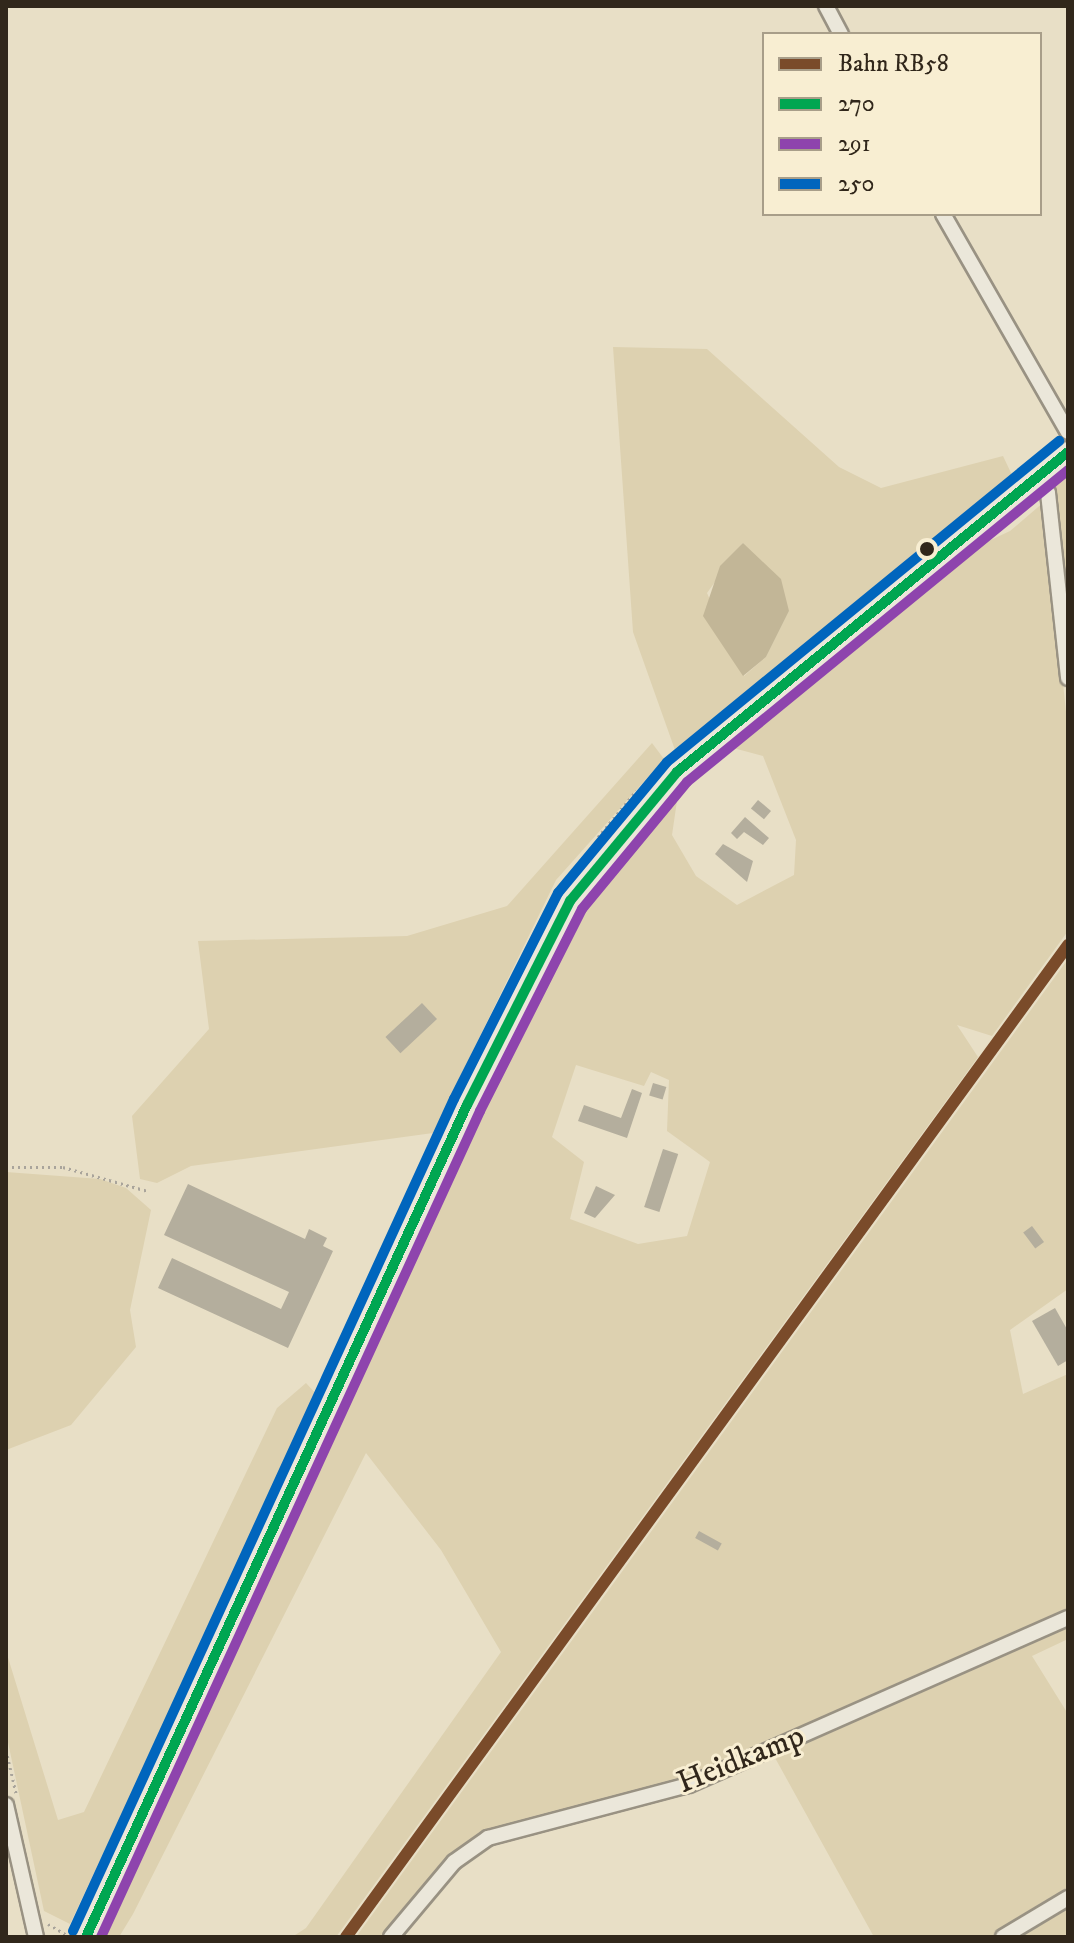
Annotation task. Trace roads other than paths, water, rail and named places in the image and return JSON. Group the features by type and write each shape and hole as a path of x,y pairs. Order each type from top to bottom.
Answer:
{"main road":[{"path":"82,1931 467,1105 570,901 677,772 1068,452"}],"street":[{"path":"826,6 840,32"},
{"path":"944,216 1068,432"},
{"path":"1038,476 1048,493 1068,678"},
{"name":"Heidkamp","path":"391,1937 454,1862 488,1838 689,1785 1068,1618"},
{"path":"6,1805 31,1935"},
{"path":"1003,1937 1068,1898"}],"rail line":[{"name":"RB58","path":"346,1937 1068,945"}]}
